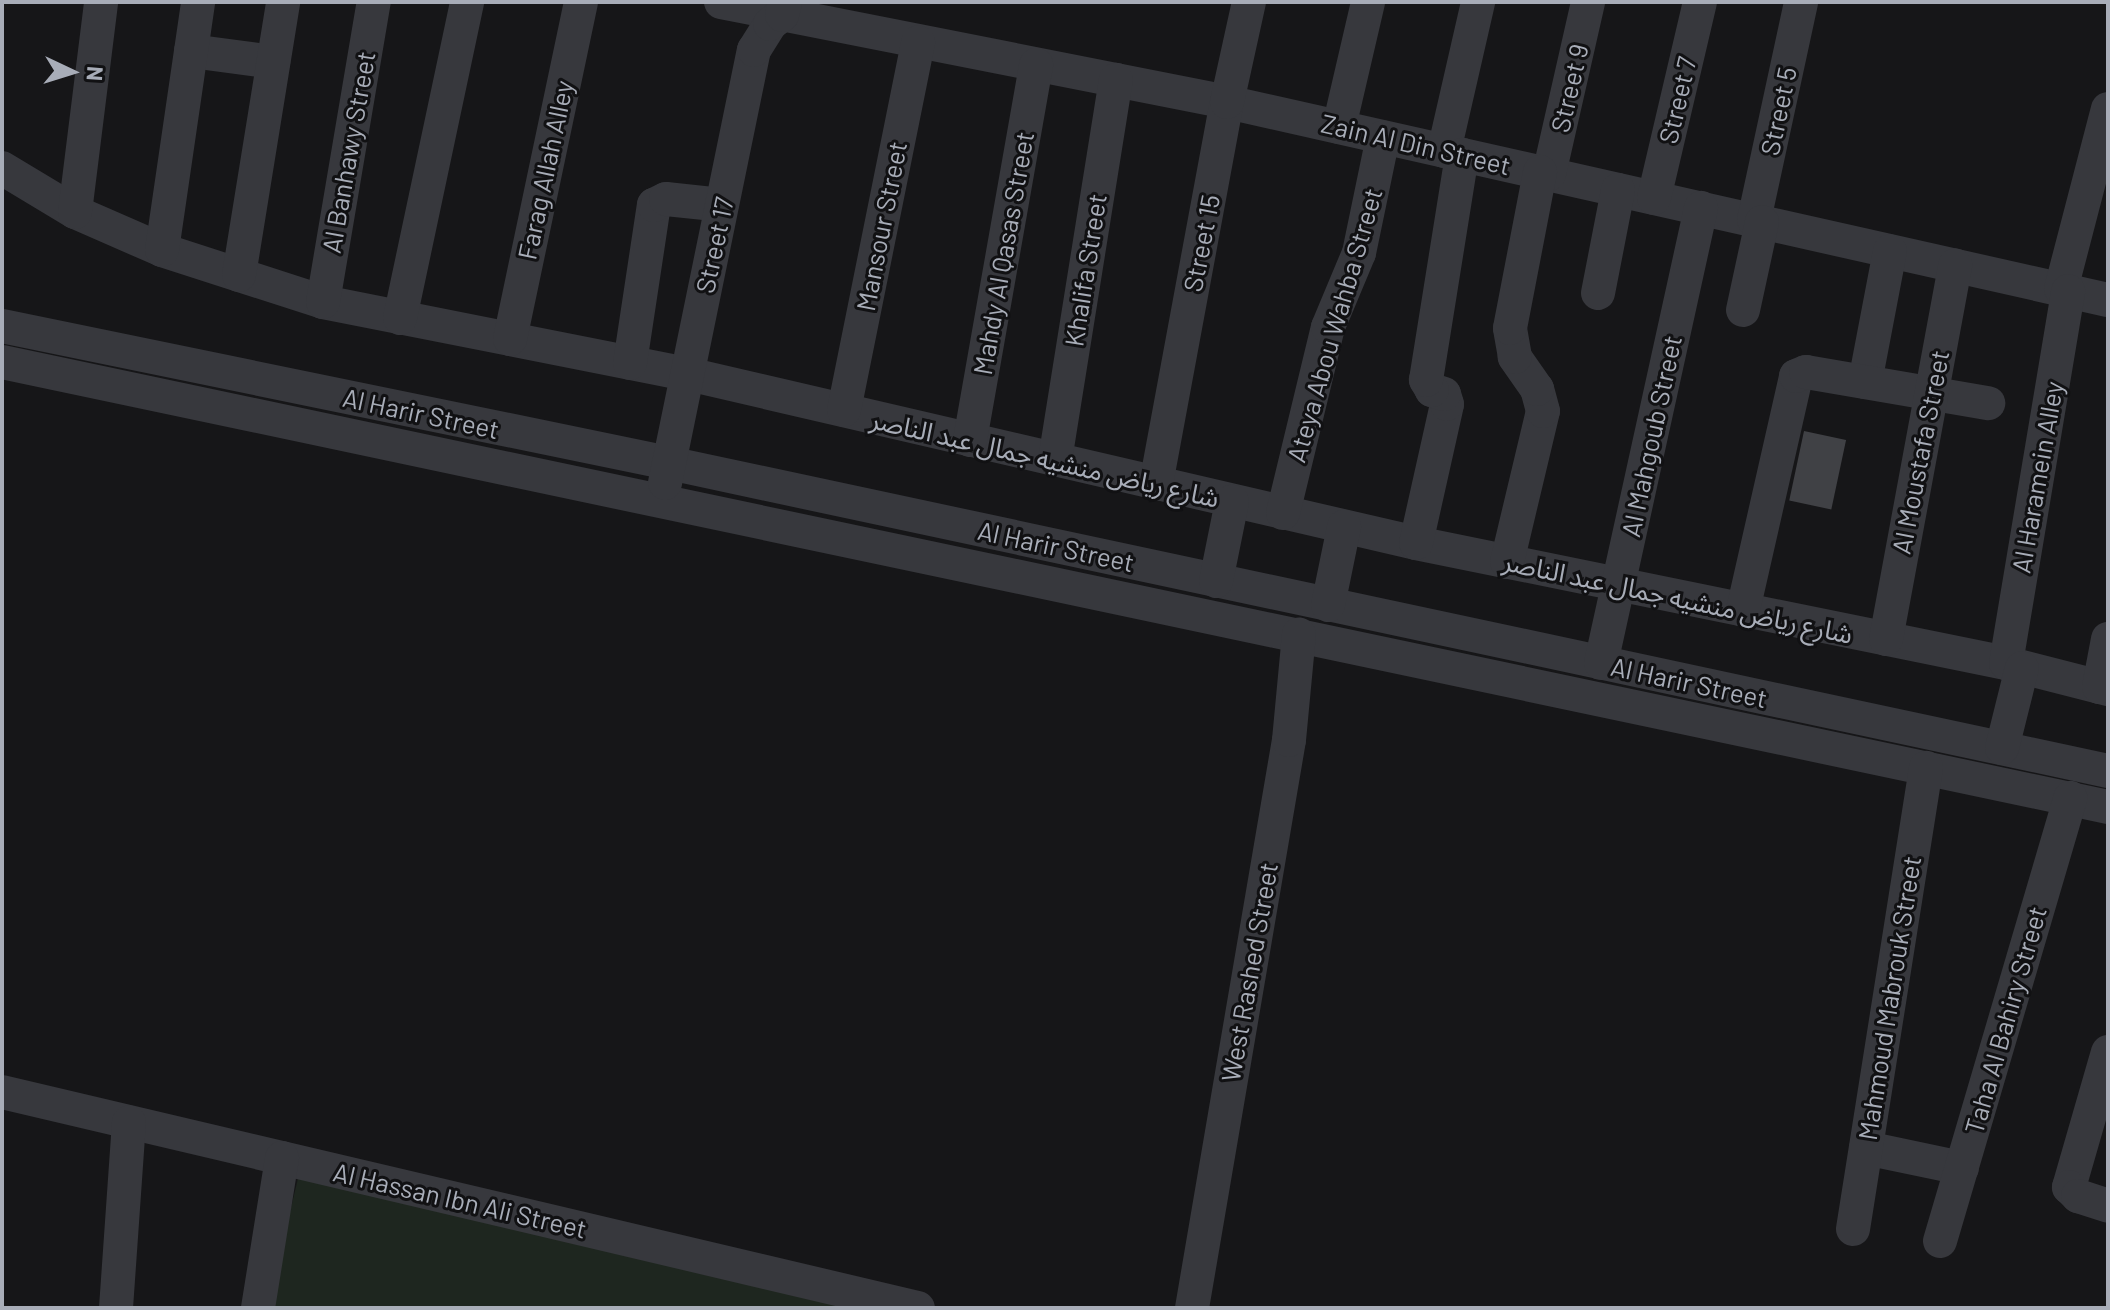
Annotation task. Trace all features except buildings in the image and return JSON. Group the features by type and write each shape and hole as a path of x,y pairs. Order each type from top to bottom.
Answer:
{"street":[{"path":"75,212 101,2"},
{"path":"162,250 198,2"},
{"path":"239,275 283,2"},
{"name":"Al Banhawy Street","path":"323,302 374,2"},
{"path":"400,318 467,2"},
{"name":"Farag Allah Alley","path":"510,339 581,2"},
{"name":"Zain Al Din Street","path":"721,2 784,9 918,42 1227,102 2108,300"},
{"name":"Street 15","path":"1156,484 1227,102 1249,2"},
{"path":"1339,127 1368,2"},
{"path":"1416,543 1447,404 1444,394 1432,390 1426,380 1453,153 1478,2"},
{"name":"Street 9","path":"1507,562 1543,411 1537,389 1515,357 1510,328 1544,173 1588,2"},
{"name":"Street 7","path":"1654,198 1700,2"},
{"name":"Street 5","path":"1743,310 1801,2"},
{"name":"Street 17","path":"662,499 754,50 770,24 784,9"},
{"name":"Mansour Street","path":"844,410 918,42"},
{"path":"191,51 273,62"},
{"name":"Mahdy Al Qasas Street","path":"970,440 1036,65"},
{"name":"Khalifa Street","path":"1055,460 1116,80"},
{"name":"Al Haramein Alley","path":"2002,748 2065,290 2108,109"},
{"name":"Ateya Abou Wahba Street","path":"1283,513 1328,327 1359,253 1383,137"},
{"name":"شارع رياض منشيه جمال عبد الناصر","path":"2,168 75,212 162,250 323,302 688,374 1416,543 2014,666 2103,688"},
{"path":"1598,293 1618,190"},
{"path":"630,363 654,205 666,199 722,205"},
{"name":"Al Mahgoub Street","path":"1601,663 1701,208"},
{"path":"1865,382 1890,251"},
{"name":"Al Moustafa Street","path":"1886,639 1955,265"},
{"name":"Al Harir Street","path":"2,326 669,463 2108,771"},
{"name":"Al Harir Street","path":"2,362 662,499 2108,807"},
{"path":"1743,610 1794,379 1802,372 1988,403"},
{"path":"318,427 325,393"},
{"path":"1216,581 1232,502"},
{"path":"1328,605 1344,527"},
{"path":"1089,590 1096,555"},
{"path":"1138,600 1145,565"},
{"name":"West Rashed Street","path":"1192,1308 1289,740 1299,634"},
{"path":"2103,688 2108,639"},
{"name":"Mahmoud Mabrouk Street","path":"1853,1229 1926,768"},
{"name":"Taha Al Bahiry Street","path":"1940,1241 2070,798"},
{"path":"2108,1052 2069,1187 2078,1196 2108,1206"},
{"name":"Al Hassan Ibn Ali Street","path":"2,1092 918,1308"},
{"path":"116,1308 129,1122"},
{"path":"1866,1148 1962,1168"},
{"path":"258,1308 282,1158"}],"shaded area":[{"path":"300,1170 908,1308 267,1308"}]}
